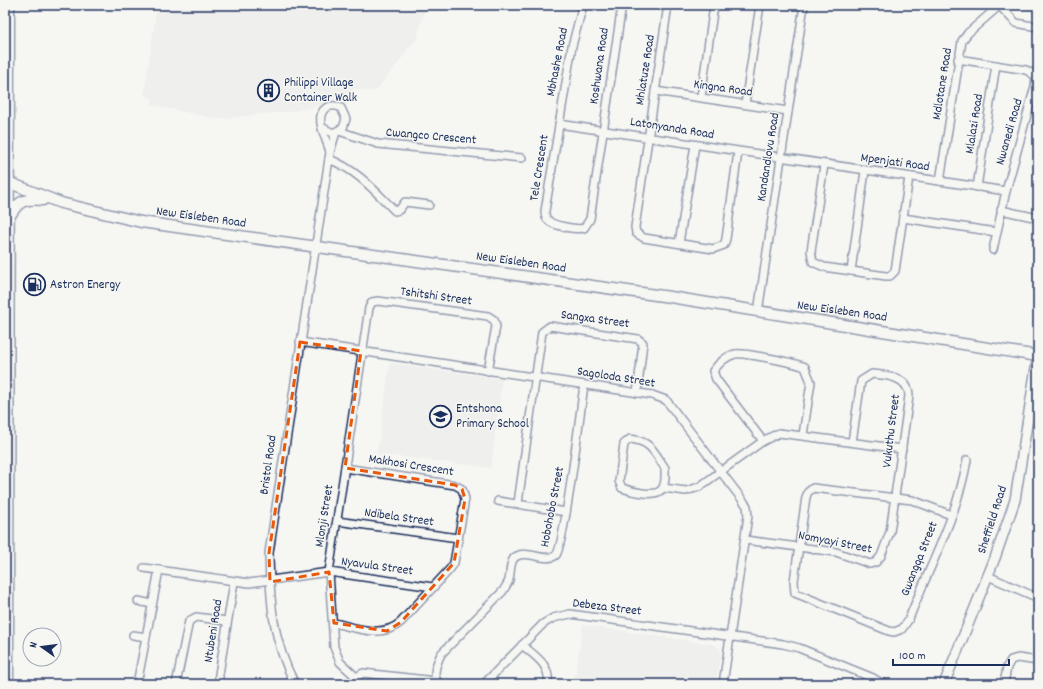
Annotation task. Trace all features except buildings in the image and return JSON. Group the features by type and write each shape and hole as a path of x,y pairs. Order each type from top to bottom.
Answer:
{"main road":[{"path":"8,5 6,182 8,219 8,684"},
{"name":"New Eisleben Road","path":"6,182 61,203 141,222 315,248 670,297 1038,356"},
{"path":"8,219 14,208 26,199 61,203"}],"street":[{"name":"Mbhashe Road","path":"559,124 572,46 583,5"},
{"name":"Koshwana Road","path":"603,131 622,5"},
{"name":"Mhlatuze Road","path":"668,5 635,230 638,236 644,238 679,243"},
{"path":"701,97 714,5"},
{"path":"745,104 760,5"},
{"name":"Kandandlovu Road","path":"758,312 804,5"},
{"path":"1000,5 1016,23 1038,27"},
{"name":"Mdlotane Road","path":"940,182 958,59 964,37 1000,5"},
{"name":"Nwanedi Road","path":"958,59 1030,71 1036,76 1001,210 993,250"},
{"name":"Mlalazi Road","path":"977,187 996,65"},
{"name":"Kingna Road","path":"655,91 788,111"},
{"path":"323,128 329,132 338,131 345,124 345,114 341,108 334,106 327,107 320,115 320,122 330,156 362,177 395,211 399,210 405,202 429,205"},
{"name":"Tele Crescent","path":"559,124 545,214 550,223 579,230 584,228 590,219 603,131"},
{"name":"Latonyanda Road","path":"559,124 781,158"},
{"name":"Bristol Road","path":"294,684 276,640 268,553 330,156 338,131"},
{"name":"Cwangco Crescent","path":"338,131 378,144 522,158"},
{"path":"695,145 679,243 713,249 720,247 725,243 738,152"},
{"name":"Mpenjati Road","path":"781,158 1006,192"},
{"path":"824,165 811,257 818,265 886,276 892,274 896,267 909,177"},
{"path":"851,271 865,171"},
{"path":"1001,210 1033,217"},
{"path":"903,218 996,232"},
{"name":"Tshitshi Street","path":"361,351 369,308 372,302 378,301 488,316 494,320 496,326 488,371"},
{"name":"Sangxa Street","path":"535,377 542,332 550,326 638,339 642,343 637,393"},
{"name":"Sagoloda Street","path":"300,342 652,395 666,400 722,471 747,506 748,516 745,540 723,684"},
{"name":"Mlonji Street","path":"361,351 329,572 334,623 334,647 343,666 356,680 359,674 368,673 437,683"},
{"path":"763,441 716,379 713,370 720,362 736,354 795,362 805,367 811,382 803,435"},
{"name":"Sheffield Road","path":"944,684 988,576 1015,500 1038,356"},
{"name":"Vukuthu Street","path":"852,442 861,381 868,375 876,374 899,379 904,382 909,391 895,498"},
{"path":"518,503 535,377"},
{"name":"Hobohobo Street","path":"437,683 435,667 441,654 503,591 509,582 512,560 516,556 522,554 552,557 557,555 560,548 566,512 584,385"},
{"path":"664,488 665,468 649,444 640,440 630,439 624,444 619,481 622,488 628,491 652,494 664,488 686,491 699,487 763,441 779,433 902,449"},
{"path":"951,515 963,486 967,460"},
{"name":"Makhosi Crescent","path":"334,623 372,631 387,631 394,628 401,622 454,563 465,498 464,493 458,486 345,468"},
{"name":"Gwangqa Street","path":"813,488 895,498 923,503 951,515 906,626 899,632 889,631 798,596 793,588 806,497 808,492 813,488"},
{"name":"Nomyayi Street","path":"745,540 842,553 870,564 876,562 881,556 890,532 895,498"},
{"path":"498,501 518,503 566,512"},
{"name":"Ndibela Street","path":"337,521 458,538"},
{"name":"Nyavula Street","path":"144,568 234,582 270,582 329,572 433,587"},
{"path":"137,684 159,570"},
{"path":"988,576 1038,598"},
{"name":"Ntubeni Road","path":"219,684 219,674 234,582"},
{"path":"138,601 152,604"},
{"name":"Debeza Street","path":"484,684 543,624 553,618 570,614 791,646 878,680 883,684"},
{"path":"176,684 189,621 196,617 227,621"},
{"path":"133,635 146,637"},
{"path":"522,645 546,668 549,674 548,684"},
{"path":"1004,684 1007,667 1011,660 1018,658 1038,661"}],"highlighted area":[{"path":"300,342 361,351 345,468 455,485 462,489 465,499 454,563 401,622 387,631 334,623 329,572 270,582 269,553"}],"shaded area":[{"path":"164,5 426,5 417,39 408,48 405,54 375,92 352,89 352,101 329,98 325,104 294,111 218,119 151,105 153,99 144,95 156,12 163,13"},
{"name":"Entshona Primary School","path":"390,363 502,379 491,468 377,454"},
{"path":"583,625 716,645 721,651 716,684 574,684"}],"place":[{"name":"Philippi Village Container Walk","path":"268,90"},
{"name":"Astron Energy","path":"34,285"},
{"name":"Entshona Primary School","path":"440,416"}]}
